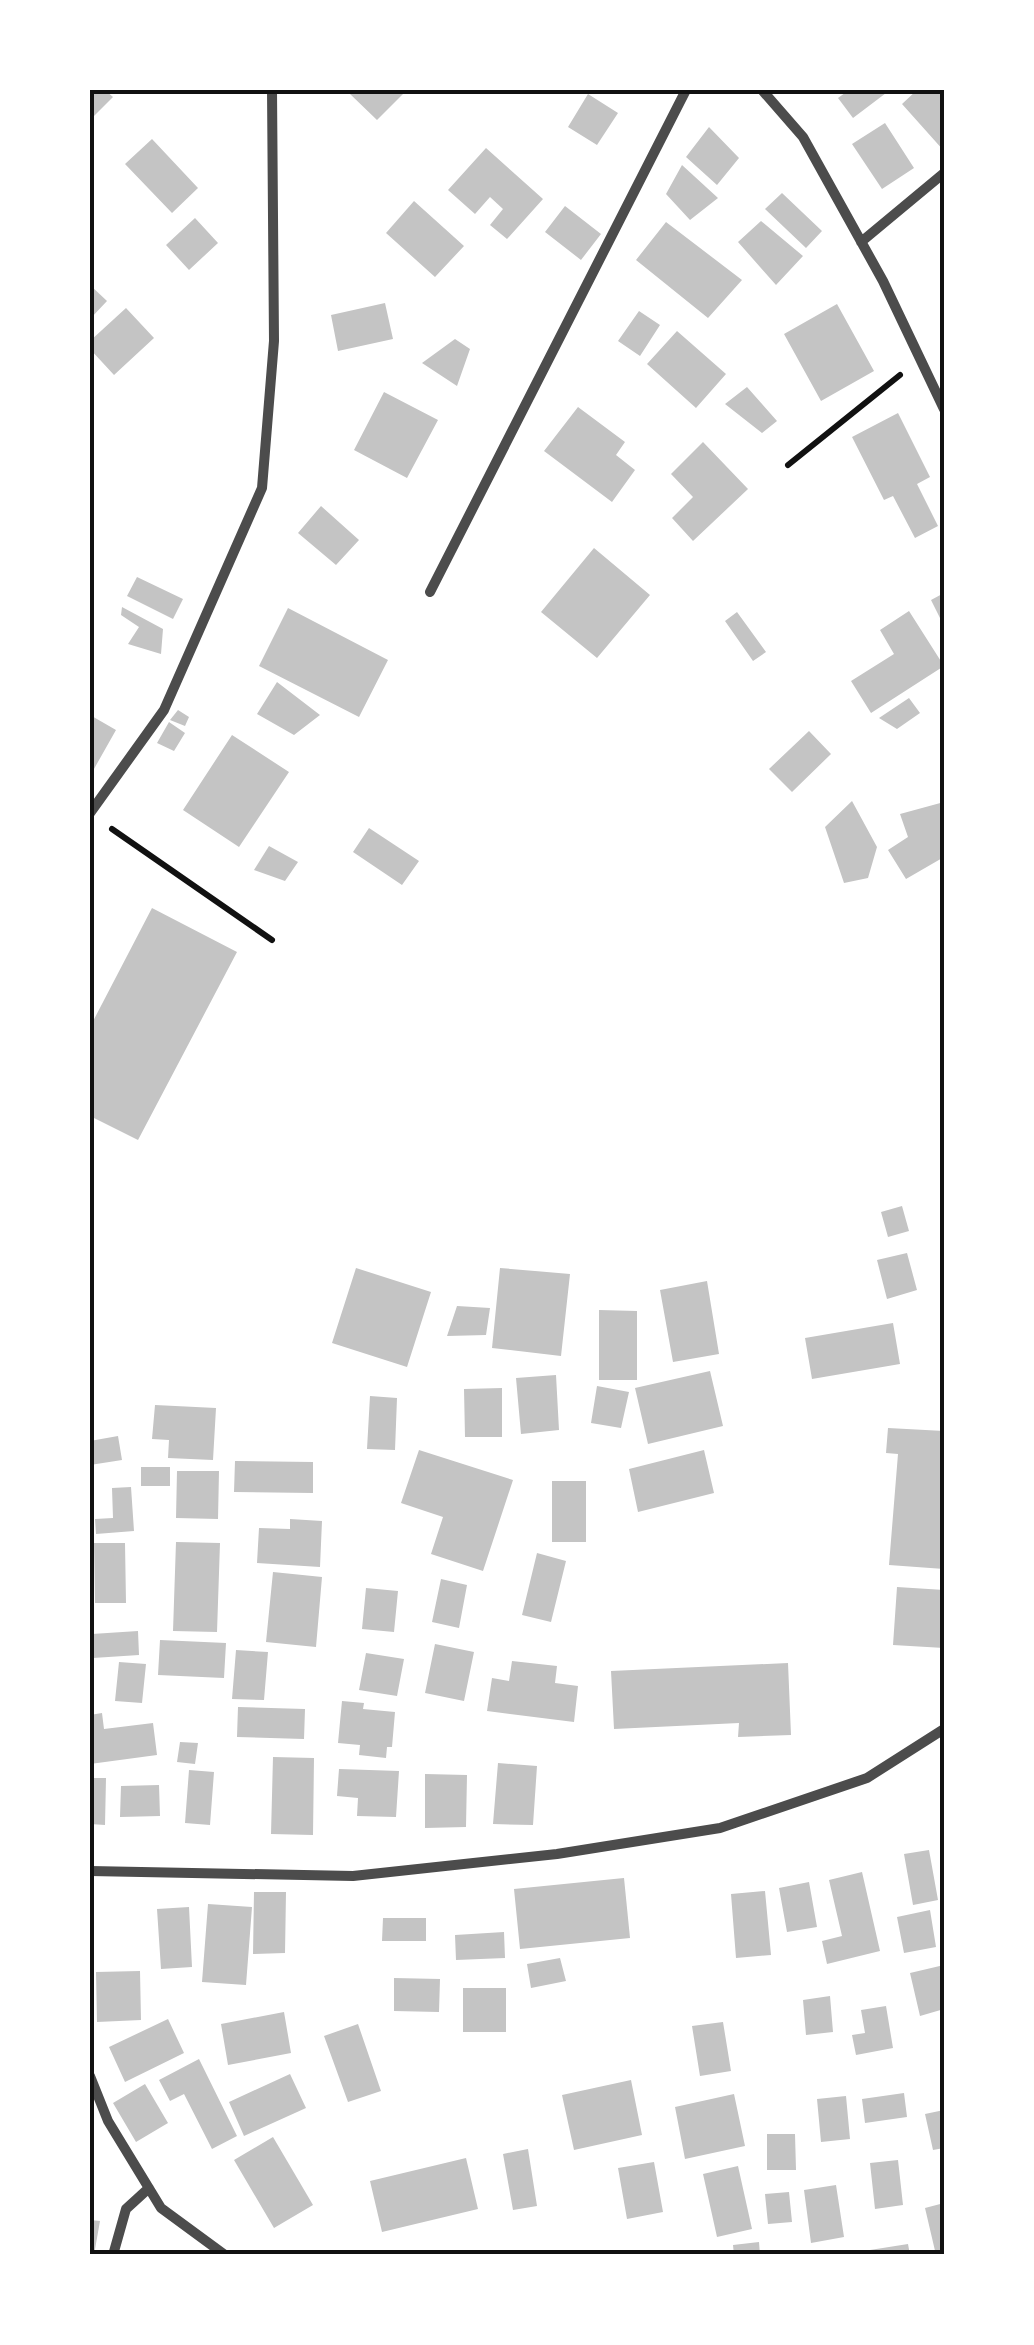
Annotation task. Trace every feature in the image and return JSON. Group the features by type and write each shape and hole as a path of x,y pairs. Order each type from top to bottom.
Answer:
{"street":[{"path":"90,813 164,710 262,488 274,341 272,90"},
{"path":"430,592 686,90"},
{"path":"762,90 803,137 861,242 944,409"},
{"path":"861,242 944,173"},
{"path":"90,1871 353,1876 557,1854 720,1828 866,1778 944,1728"},
{"path":"90,2076 108,2121 161,2208 224,2255"},
{"path":"113,2255 126,2209 149,2188"}],"path":[{"path":"788,465 920,358"},
{"path":"105,825 272,940"}],"building":[{"path":"90,90 105,90 113,97 90,120"},
{"path":"354,90 407,90 377,120 350,94"},
{"path":"849,90 890,90 853,118 838,98"},
{"path":"917,90 944,90 944,151 902,104"},
{"path":"588,94 618,113 597,145 568,127"},
{"path":"885,123 914,168 882,189 852,144"},
{"path":"709,127 739,158 717,185 686,157"},
{"path":"152,139 198,188 172,213 125,164"},
{"path":"486,148 543,199 507,239 490,225 503,209 490,197 475,214 448,190"},
{"path":"682,165 718,198 690,220 666,194"},
{"path":"782,193 822,231 806,248 765,209"},
{"path":"414,201 464,246 435,277 386,233"},
{"path":"565,206 601,234 581,260 545,232"},
{"path":"195,218 218,243 189,270 166,245"},
{"path":"761,221 803,256 776,285 738,242"},
{"path":"666,222 742,280 708,318 636,260"},
{"path":"90,285 107,301 90,319"},
{"path":"385,303 393,339 338,351 331,315"},
{"path":"837,304 874,371 821,401 784,334"},
{"path":"126,308 154,338 114,375 90,349 90,341"},
{"path":"639,311 660,325 640,356 618,341"},
{"path":"677,331 726,374 696,408 647,364"},
{"path":"455,339 470,349 457,386 422,363"},
{"path":"747,387 777,421 762,433 725,404"},
{"path":"384,392 438,420 407,478 354,450"},
{"path":"578,407 625,442 616,455 635,470 612,502 544,451"},
{"path":"898,413 930,477 917,484 938,526 915,538 893,496 884,500 852,437"},
{"path":"703,442 748,489 693,541 672,518 693,497 671,474"},
{"path":"321,506 359,540 336,565 298,533"},
{"path":"594,548 650,595 597,658 541,612"},
{"path":"137,577 183,599 173,619 127,596"},
{"path":"944,593 944,626 931,600"},
{"path":"122,607 163,629 161,654 128,644 139,627 121,615"},
{"path":"288,608 388,660 359,717 259,666"},
{"path":"909,611 944,666 871,713 851,681 894,654 880,630"},
{"path":"737,612 766,652 753,661 725,621"},
{"path":"277,682 320,715 294,735 257,714"},
{"path":"909,698 920,713 897,729 879,718"},
{"path":"178,710 189,717 185,726 170,720"},
{"path":"90,715 116,730 90,776"},
{"path":"169,722 185,733 174,751 157,743"},
{"path":"809,731 831,754 792,792 769,769"},
{"path":"232,735 289,772 239,847 183,810"},
{"path":"852,801 877,847 868,878 844,883 825,827"},
{"path":"944,802 944,857 906,879 888,850 908,837 900,814"},
{"path":"369,828 419,861 402,885 353,852"},
{"path":"269,846 298,862 285,881 254,870"},
{"path":"152,908 237,952 138,1140 90,1116 90,1027"},
{"path":"902,1206 909,1231 888,1237 881,1212"},
{"path":"907,1253 917,1290 887,1299 877,1260"},
{"path":"356,1268 431,1292 407,1367 332,1343"},
{"path":"500,1268 570,1274 561,1356 492,1348"},
{"path":"707,1281 719,1354 673,1362 660,1290"},
{"path":"457,1306 490,1308 486,1335 447,1336"},
{"path":"599,1310 637,1311 637,1380 599,1380"},
{"path":"893,1323 900,1364 812,1379 805,1338"},
{"path":"710,1371 723,1426 648,1444 635,1388"},
{"path":"556,1375 559,1430 521,1434 516,1378"},
{"path":"597,1386 629,1392 621,1428 591,1423"},
{"path":"502,1388 502,1437 465,1437 464,1389"},
{"path":"370,1396 397,1398 395,1450 367,1449"},
{"path":"155,1405 216,1408 213,1460 168,1458 169,1440 152,1439"},
{"path":"888,1428 944,1431 944,1569 889,1565 898,1454 886,1453"},
{"path":"118,1436 122,1460 90,1465 90,1441"},
{"path":"419,1450 513,1480 483,1571 431,1554 443,1517 401,1503"},
{"path":"704,1450 714,1493 638,1512 629,1469"},
{"path":"235,1461 313,1462 313,1493 234,1492"},
{"path":"141,1467 170,1467 170,1486 141,1486"},
{"path":"177,1471 219,1471 218,1519 176,1518"},
{"path":"552,1481 586,1481 586,1542 552,1542"},
{"path":"131,1487 134,1531 96,1534 95,1519 113,1518 112,1488"},
{"path":"290,1519 322,1521 320,1567 257,1563 259,1528 290,1529"},
{"path":"176,1542 220,1543 217,1632 173,1631"},
{"path":"94,1543 125,1543 126,1603 95,1603"},
{"path":"537,1553 566,1561 551,1622 522,1615"},
{"path":"273,1572 322,1577 316,1647 266,1642"},
{"path":"441,1579 467,1585 459,1628 432,1622"},
{"path":"897,1587 944,1590 944,1648 893,1645"},
{"path":"366,1588 398,1591 394,1632 362,1629"},
{"path":"138,1631 139,1655 93,1658 92,1634"},
{"path":"160,1640 226,1643 224,1678 158,1675"},
{"path":"435,1644 474,1652 464,1701 425,1693"},
{"path":"236,1650 268,1652 264,1700 232,1699"},
{"path":"366,1653 404,1659 397,1696 359,1690"},
{"path":"512,1661 557,1666 555,1683 578,1686 574,1722 487,1711 492,1678 509,1681"},
{"path":"119,1662 146,1664 142,1703 115,1701"},
{"path":"788,1663 791,1735 738,1737 739,1723 614,1729 611,1671"},
{"path":"342,1701 364,1703 363,1709 395,1712 392,1747 387,1747 386,1758 359,1755 360,1745 338,1743"},
{"path":"238,1707 305,1709 304,1739 237,1737"},
{"path":"102,1713 104,1729 153,1723 157,1755 90,1764 90,1715"},
{"path":"180,1742 198,1743 195,1764 177,1762"},
{"path":"273,1757 314,1758 313,1835 271,1834"},
{"path":"498,1763 537,1766 533,1825 493,1824"},
{"path":"339,1769 399,1771 396,1817 357,1816 358,1798 337,1796"},
{"path":"189,1770 214,1772 210,1825 185,1823"},
{"path":"425,1774 467,1775 466,1827 425,1828"},
{"path":"90,1778 106,1778 105,1825 90,1824"},
{"path":"159,1785 160,1816 120,1817 121,1786"},
{"path":"929,1850 938,1900 913,1905 904,1854"},
{"path":"862,1872 880,1951 827,1964 822,1941 842,1936 829,1880"},
{"path":"624,1878 630,1938 520,1949 514,1889"},
{"path":"809,1882 817,1927 787,1932 779,1888"},
{"path":"765,1891 771,1955 736,1958 731,1894"},
{"path":"254,1892 286,1892 285,1953 253,1954"},
{"path":"208,1904 252,1907 246,1985 202,1982"},
{"path":"189,1907 192,1967 161,1969 157,1909"},
{"path":"930,1910 936,1947 904,1953 897,1917"},
{"path":"383,1918 426,1918 426,1941 382,1941"},
{"path":"504,1932 505,1958 456,1960 455,1935"},
{"path":"560,1958 566,1981 531,1988 527,1964"},
{"path":"944,1965 944,2009 920,2016 910,1973"},
{"path":"140,1971 141,2020 97,2022 96,1972"},
{"path":"394,1978 440,1979 439,2012 394,2011"},
{"path":"463,1988 506,1988 506,2032 463,2032"},
{"path":"830,1996 833,2032 806,2035 803,2000"},
{"path":"886,2006 893,2048 856,2055 852,2035 865,2033 861,2010"},
{"path":"284,2012 291,2053 228,2065 221,2024"},
{"path":"168,2019 184,2053 125,2082 109,2047"},
{"path":"723,2022 731,2071 700,2076 692,2026"},
{"path":"358,2024 381,2091 348,2102 324,2036"},
{"path":"199,2059 237,2136 212,2149 184,2094 170,2101 159,2080"},
{"path":"290,2074 306,2108 244,2136 229,2102"},
{"path":"631,2080 642,2135 574,2150 562,2095"},
{"path":"145,2084 168,2123 136,2142 113,2103"},
{"path":"904,2093 907,2117 865,2123 862,2099"},
{"path":"734,2094 745,2146 685,2159 675,2107"},
{"path":"846,2096 850,2139 821,2142 817,2099"},
{"path":"944,2110 944,2148 933,2150 925,2114"},
{"path":"767,2134 795,2134 796,2170 767,2170"},
{"path":"273,2137 313,2205 274,2228 234,2160"},
{"path":"528,2149 537,2206 513,2210 503,2154"},
{"path":"466,2158 478,2209 382,2232 370,2181"},
{"path":"898,2160 903,2205 875,2209 870,2163"},
{"path":"654,2162 663,2212 627,2219 618,2168"},
{"path":"738,2166 752,2229 717,2237 703,2174"},
{"path":"836,2185 844,2237 811,2243 804,2190"},
{"path":"789,2192 792,2222 768,2224 765,2194"},
{"path":"944,2203 944,2255 936,2255 925,2208"},
{"path":"90,2220 100,2221 94,2255 90,2255"},
{"path":"759,2242 760,2255 734,2255 733,2245"},
{"path":"908,2244 910,2255 851,2255 851,2253"}]}
